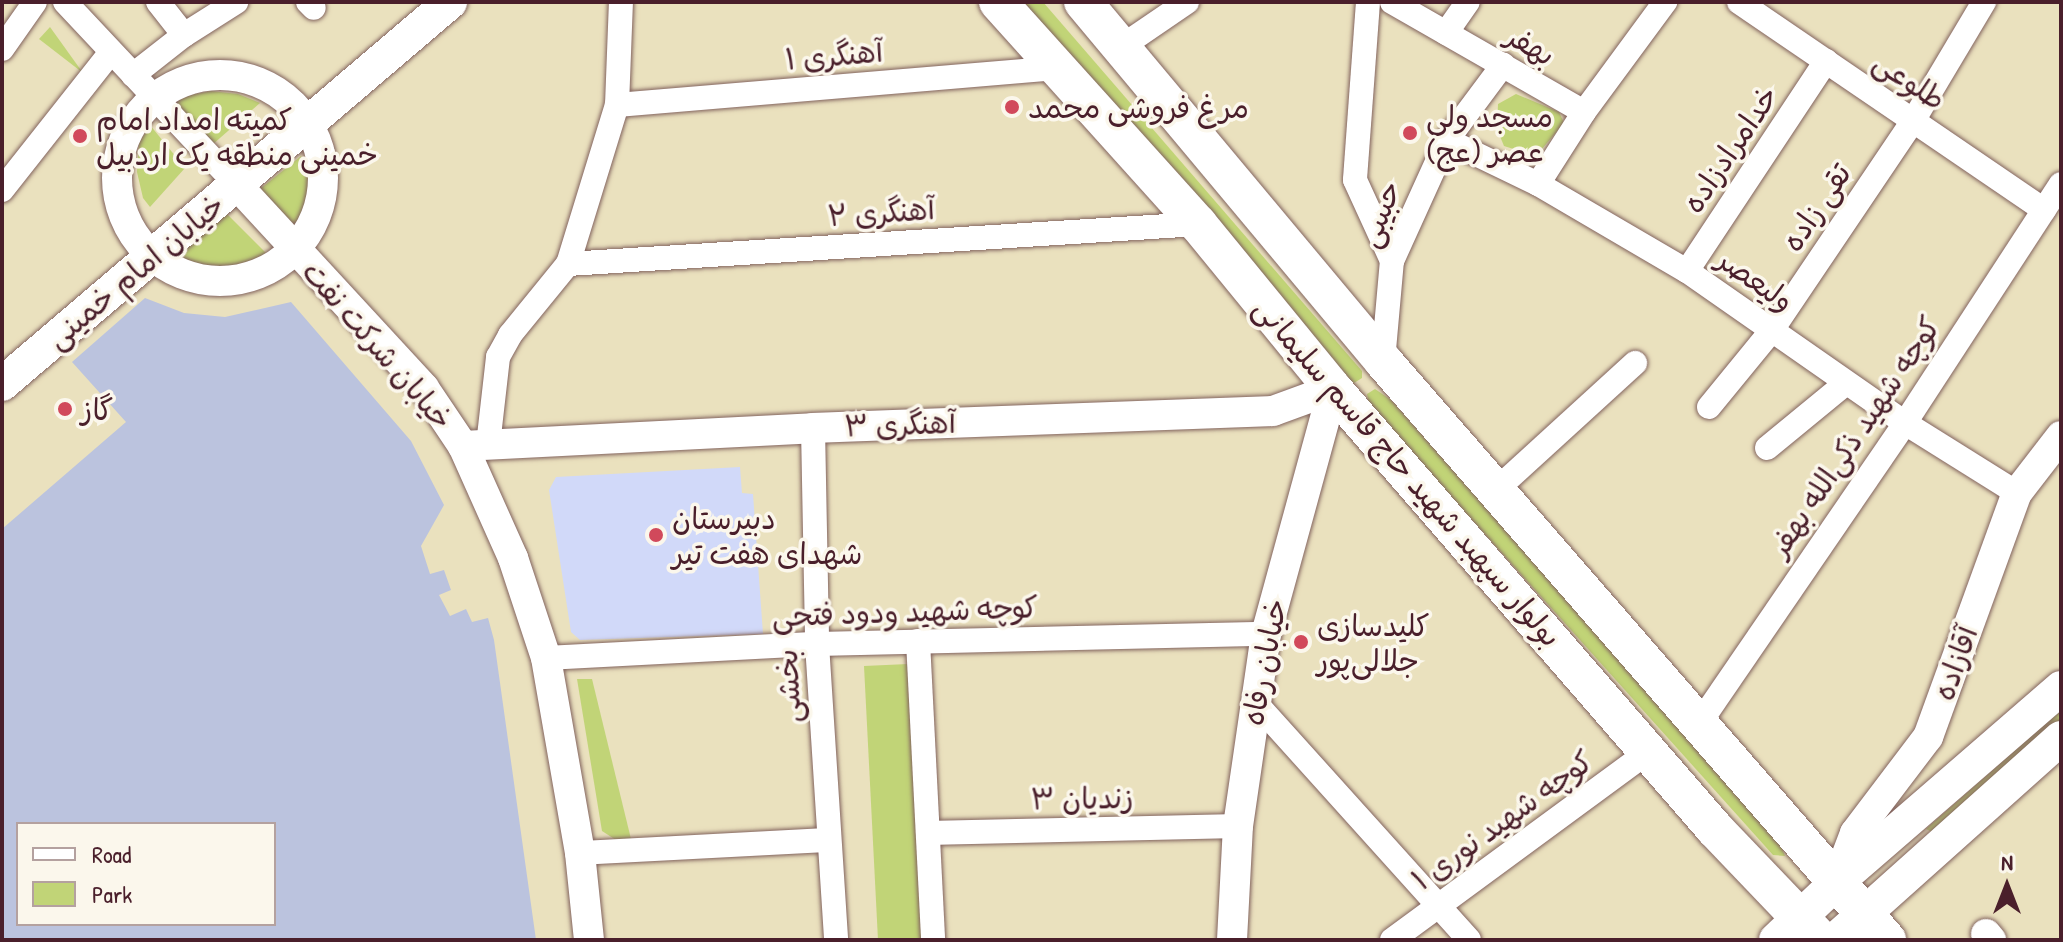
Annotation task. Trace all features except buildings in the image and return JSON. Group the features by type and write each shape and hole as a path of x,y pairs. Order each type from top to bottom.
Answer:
{"main road":[{"name":"خیابان امام خمینی","path":"2,384 450,2"},
{"name":"بولوار سپهبد شهید حاج قاسم سلیمانی","path":"998,2 1198,224 1333,389 1649,751 1799,933"},
{"name":"بولوار سپهبد شهید حاج قاسم سلیمانی","path":"1083,2 1383,361 1875,927"},
{"path":"1799,933 1836,883 2061,688"},
{"path":"1835,940 1875,927 2061,738"}],"street":[{"path":"5,39 35,2"},
{"path":"65,2 236,184"},
{"path":"158,2 184,35"},
{"path":"133,75 184,35 236,2"},
{"path":"476,446 498,357 510,335 568,264 617,105 621,2"},
{"path":"1121,47 1187,2"},
{"path":"1368,2 1355,180 1392,261"},
{"name":"بهفر","path":"1392,2 1584,112"},
{"path":"1446,33 1468,2"},
{"path":"1538,184 1584,112 1665,2"},
{"name":"طلوعی","path":"1739,2 1769,10 1826,61 2044,210"},
{"name":"تقی زاده","path":"1709,407 1772,330 1913,121 1984,2"},
{"path":"2,190 111,52"},
{"name":"خدامرادزاده","path":"1687,271 1826,61"},
{"name":"حبیبی","path":"1383,361 1392,261 1447,140 1503,65"},
{"name":"آهنگری ۱","path":"617,105 1056,68"},
{"path":"219,74 253,80 284,96 308,122 321,154 324,188 315,221 296,250 270,269 240,280 209,282 178,273 151,256 131,233 119,206 115,176 133,120 154,98 184,80 219,74"},
{"name":"ولیعصر","path":"1447,140 1538,184 1687,271 1905,423 2017,493"},
{"name":"خیابان شرکت نفت","path":"236,184 476,446 546,658 580,853 589,940"},
{"name":"کوچه شهید ذکی‌الله بهفر","path":"1699,724 1905,423 2061,184"},
{"name":"آهنگری ۲","path":"568,264 1198,224"},
{"path":"1497,489 1635,363"},
{"path":"1767,448 1846,383"},
{"name":"آهنگری ۳","path":"476,446 813,428 1273,411 1333,389"},
{"name":"خیابان رفاه","path":"1232,940 1238,826 1266,634 1333,389"},
{"name":"بخشی","path":"813,428 817,644 836,940"},
{"name":"آقازاده","path":"1836,883 1855,833 1928,737 2017,493 2061,436"},
{"name":"کوچه شهید ودود فتحی","path":"546,658 817,644 1266,634"},
{"path":"918,641 933,940"},
{"path":"1254,701 1469,940"},
{"name":"کوچه شهید نوری ۱","path":"1392,940 1649,751"},
{"name":"زندیان ۳","path":"928,833 1238,826"},
{"path":"580,853 829,840"}],"shaded area":[{"path":"145,298 184,313 225,317 291,302 411,441 444,505 421,546 430,574 444,570 451,590 439,595 450,616 466,609 472,622 488,618 494,640 536,940 2,940 2,529 126,422 72,362"},
{"name":"دبیرستان شهدای هفت تیر","path":"740,467 742,493 753,494 763,634 580,640 571,632 549,490 556,477"}],"green space":[{"path":"1023,2 1043,2 1362,371 1362,378 1354,383 1345,375"},
{"path":"50,27 83,73 39,39"},
{"path":"211,91 238,94 260,103 212,145 176,103 185,96"},
{"path":"1516,94 1559,112 1564,123 1536,156 1504,146 1497,129 1498,104"},
{"path":"150,125 185,168 150,207 143,198 137,172 139,143"},
{"path":"301,156 310,182 305,215 297,229 260,189"},
{"path":"226,213 272,259 241,267 203,268 172,254"},
{"path":"1375,389 1391,400 1490,512 1781,846 1785,856 1773,855 1369,405 1367,394"},
{"path":"908,664 922,940 878,940 864,666"},
{"path":"577,679 592,679 631,839 616,840 602,831"},
{"path":"2061,710 2061,723 1932,832 1926,829"}],"place":[{"name":"مرغ فروشی محمد","path":"1012,107"},
{"name":"مسجد ولی عصر (عج)","path":"1410,133"},
{"name":"کمیته امداد امام خمینی منطقه یک اردبیل","path":"80,136"},
{"name":"گاز","path":"65,409"},
{"name":"دبیرستان شهدای هفت تیر","path":"656,535"},
{"name":"کلیدسازی جلالی‌پور","path":"1301,642"}]}
